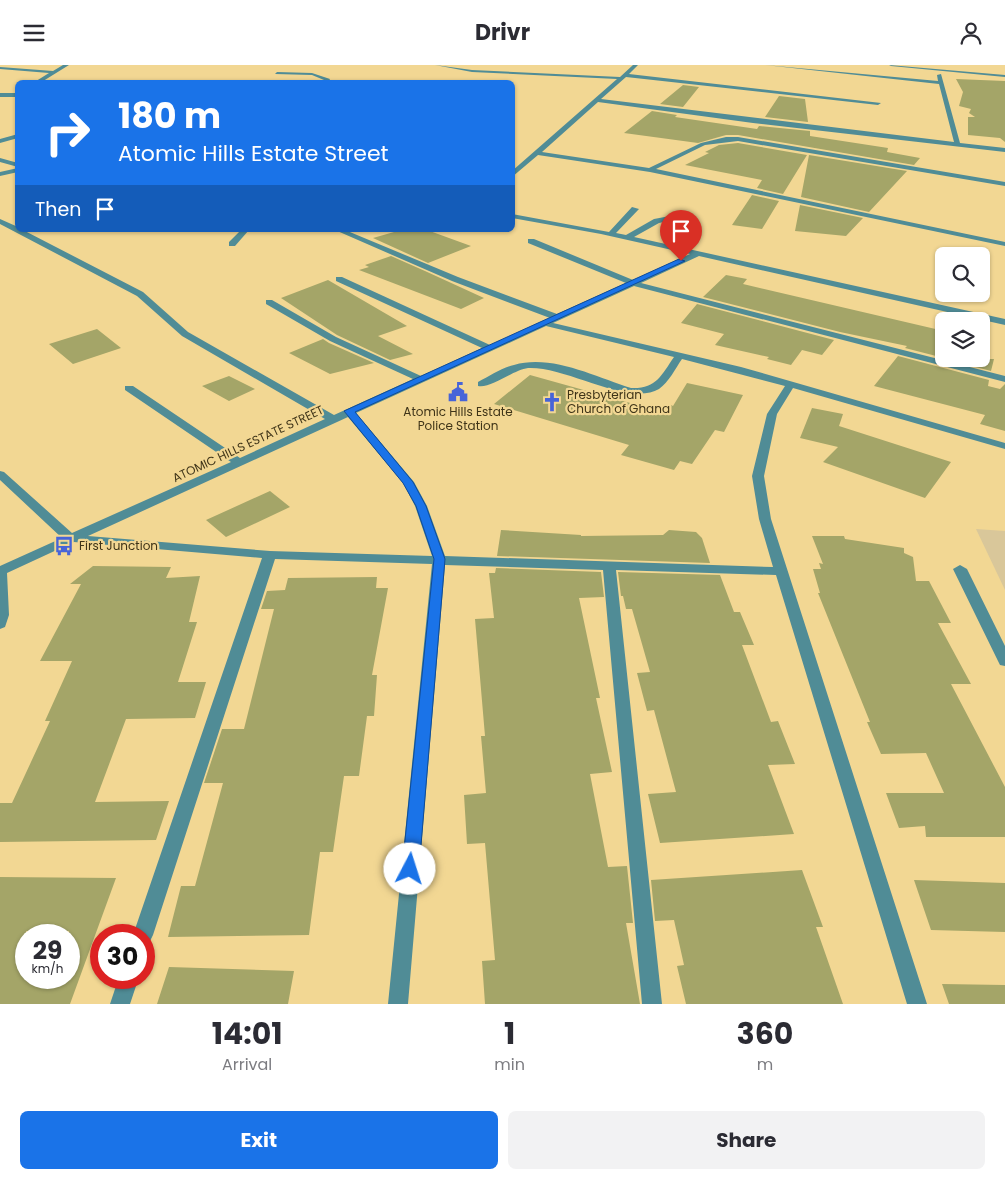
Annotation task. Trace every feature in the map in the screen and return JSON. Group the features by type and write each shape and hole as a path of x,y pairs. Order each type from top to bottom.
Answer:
{"street":[{"path":"39,80 67,65"},
{"path":"437,65 496,72 622,76 878,103"},
{"path":"552,65 554,73"},
{"path":"515,172 636,65"},
{"path":"767,65 940,83"},
{"path":"891,65 1005,76"},
{"path":"0,67 51,72"},
{"path":"935,69 939,75 957,144"},
{"path":"490,77 496,72"},
{"path":"277,73 324,77 326,80"},
{"path":"0,95 15,95"},
{"path":"595,100 753,121 1005,150"},
{"path":"0,141 15,137"},
{"path":"650,170 694,147 721,138 738,139 1005,184"},
{"path":"536,153 650,170 1005,244"},
{"path":"0,160 15,164"},
{"path":"0,173 15,170"},
{"path":"611,234 635,209"},
{"path":"515,216 555,222 611,234 1005,322"},
{"path":"627,238 657,221 670,218"},
{"path":"0,221 15,229"},
{"path":"21,232 140,294 185,333 333,419"},
{"path":"232,244 243,232"},
{"path":"344,232 455,279 556,317"},
{"path":"531,241 633,283 1005,379"},
{"name":"ATOMIC HILLS ESTATE STREET","path":"0,571 697,254"},
{"path":"339,279 490,348"},
{"path":"269,303 333,339 420,379"},
{"path":"543,323 738,369 1005,446"},
{"path":"482,384 516,367 530,365 546,366 630,391 643,392 656,388 680,355"},
{"path":"790,385 772,414 758,476 765,519 917,1004"},
{"path":"129,388 239,462"},
{"path":"349,411 408,482 421,506 439,559 398,1004"},
{"path":"0,475 70,538 270,555 780,571"},
{"path":"147,924 270,555"},
{"path":"609,565 652,1004"},
{"path":"960,569 1005,661"},
{"path":"0,571 2,615 0,624"},
{"path":"120,1004 125,989"}],"shaded area":[{"path":"976,529 1005,531 1005,590"}],"building":[{"path":"956,79 1005,81 1005,142 1000,138 968,135 968,117 975,117 969,113 971,109 959,106 963,92"},
{"path":"683,85 699,87 683,107 660,104"},
{"path":"779,96 805,99 808,122 765,117"},
{"path":"652,111 677,115 675,117 757,129 759,126 810,131 810,136 888,148 887,152 920,158 914,165 738,135 726,135 698,143 624,133"},
{"path":"738,143 807,155 783,194 757,188 762,180 685,165 709,153 705,152 719,145"},
{"path":"809,155 907,171 869,212 801,197"},
{"path":"752,195 779,201 762,229 732,225"},
{"path":"800,205 863,218 846,236 795,231"},
{"path":"394,232 432,232 471,246 428,263 373,238"},
{"path":"391,256 484,298 461,309 359,270 369,267 365,265"},
{"path":"726,275 747,279 743,284 935,329 935,356 905,348 907,346 840,332 703,297"},
{"path":"328,280 407,326 378,336 413,354 390,360 337,335 281,298"},
{"path":"697,304 834,340 822,355 802,350 791,365 767,359 769,357 715,345 724,334 681,323"},
{"path":"97,329 121,348 73,364 49,344"},
{"path":"323,339 374,363 330,374 289,353"},
{"path":"898,356 989,380 988,386 1000,389 1005,384 1005,431 980,424 985,415 874,386"},
{"path":"990,359 994,359 991,371 976,367 990,367"},
{"path":"530,375 666,413 671,405 673,406 687,383 743,395 724,432 715,430 692,464 680,461 674,470 621,455 629,445 494,404"},
{"path":"229,376 255,389 229,401 202,386"},
{"path":"812,408 843,414 839,426 951,462 925,498 823,462 838,447 800,438"},
{"path":"270,491 290,507 226,537 206,520"},
{"path":"501,530 581,536 663,535 669,530 696,532 702,538 710,563 497,556"},
{"path":"812,536 844,536 845,539 904,548 904,553 913,557 916,581 929,581 951,623 938,623 971,684 951,684 1005,787 1005,837 926,837 925,826 899,828 886,793 944,793 926,753 881,754 818,593 820,593 813,569 821,569 819,563 823,564"},
{"path":"93,566 171,567 166,578 200,576 189,622 197,622 178,682 206,682 195,718 126,719 95,802 169,801 156,840 0,842 0,803 12,803 50,721 45,721 72,661 40,661 81,584 70,584"},
{"path":"496,568 601,572 604,597 579,598 600,698 596,698 612,772 590,774 608,867 627,866 633,923 626,923 640,1004 485,1004 482,961 495,960 485,843 467,844 464,795 486,793 481,736 485,736 475,619 494,618 489,573 495,573"},
{"path":"618,572 720,575 734,612 740,612 754,645 742,645 771,722 778,721 795,764 768,765 794,834 660,843 648,794 676,792 654,710 647,711 637,673 650,672 632,609 626,609 623,596 621,596"},
{"path":"377,577 376,588 388,588 372,675 377,675 374,716 367,716 359,776 344,776 333,852 320,852 309,935 168,937 181,886 195,886 223,783 204,783 222,729 244,729 274,609 261,609 267,591 285,590 288,578"},
{"path":"802,870 823,927 816,927 843,1004 686,1004 677,966 684,965 674,920 655,921 651,880"},
{"path":"0,877 116,878 99,924 90,924 90,949 80,977 80,924 15,924 15,989 75,989 70,1004 0,1004"},
{"path":"914,880 1005,883 1005,932 931,930"},
{"path":"169,967 294,971 288,1004 157,1004"},
{"path":"942,984 1005,985 1005,1004 949,1004"}],"place":[{"name":"Atomic Hills Estate Police Station","path":"458,392"},
{"name":"Presbyterian Church of Ghana","path":"552,402"},
{"name":"First Junction","path":"64,546"}],"route":[{"path":"410,869 439,559 421,506 408,482 349,411 681,261"}]}
